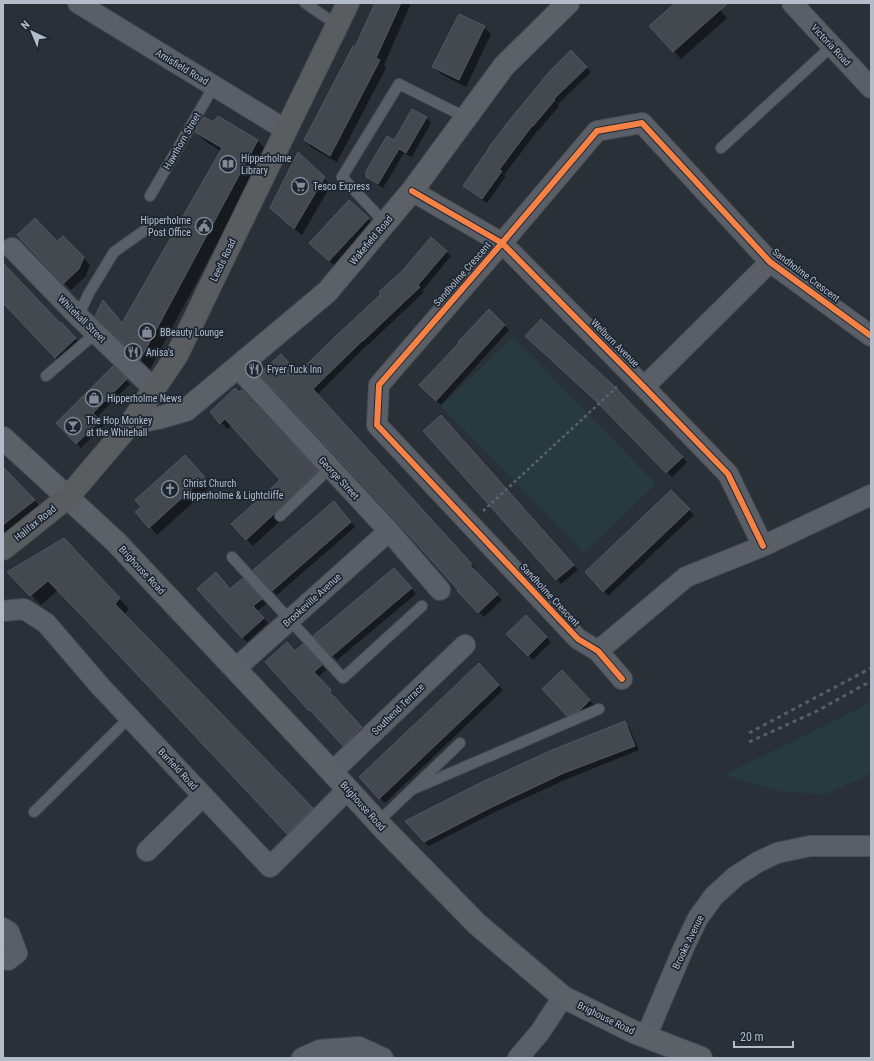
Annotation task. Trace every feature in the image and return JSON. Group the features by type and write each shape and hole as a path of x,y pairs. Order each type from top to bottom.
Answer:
{"highway":[{"name":"Leeds Road","path":"68,497 131,423 178,355 348,3"},
{"name":"Halifax Road","path":"3,549 68,497"}],"main road":[{"name":"Wakefield Road","path":"131,423 158,418 186,410 327,292 412,191 504,66 568,3"},
{"name":"Brighouse Road","path":"3,438 116,542 378,822 477,924 563,997 646,1037 701,1058"}],"street":[{"name":"Amisfield Road","path":"78,3 286,130"},
{"name":"Victoria Road","path":"792,3 871,88"},
{"name":"Sandholme Crescent","path":"622,679 598,651 578,639 377,425 379,385 597,131 642,123 770,262 871,336"},
{"name":"Welburn Avenue","path":"412,191 502,243 638,380 728,474 763,546"},
{"name":"Whitehall Street","path":"12,248 78,316 154,389"},
{"name":"Sandholme Crescent","path":"638,380 770,262"},
{"name":"George Street","path":"237,367 389,531 440,590"},
{"path":"598,651 686,577 763,546 871,495"},
{"name":"Brookeville Avenue","path":"235,669 389,531"},
{"name":"Barfield Road","path":"3,611 24,609 46,623 100,686 270,867 348,789"},
{"name":"Southend Terrace","path":"332,772 465,645"},
{"path":"147,851 203,796"},
{"name":"Brooke Avenue","path":"646,1037 684,947 698,918 714,896 736,876 758,862 777,853 810,846 871,846"},
{"path":"3,928 9,932 17,953 8,960"},
{"path":"518,1058 540,1032 563,997"},
{"path":"302,1058 320,1050 359,1047 383,1058"}],"lane":[{"path":"305,3 337,25"},
{"path":"721,148 832,46"},
{"path":"385,223 342,177 399,84 466,118"},
{"name":"Hawthorn Street","path":"150,196 214,86"},
{"path":"78,316 89,293 114,252 148,228"},
{"path":"46,376 96,333"},
{"path":"280,516 330,468"},
{"path":"232,557 343,678 422,606"},
{"path":"411,790 599,709"},
{"path":"34,812 130,717"},
{"path":"378,822 460,742"}],"path":[{"path":"470,524 638,380"}],"green space":[{"path":"513,337 656,484 584,553 441,406"},
{"path":"871,701 871,772 864,777 826,794 782,792 724,775 856,710"}],"building":[{"path":"375,3 401,3 376,58 380,60 330,156 304,140 353,46 355,47"},
{"path":"675,3 728,3 673,52 649,26"},
{"path":"459,14 485,26 459,80 432,67"},
{"path":"571,50 587,67 554,99 555,100 532,126 499,170 502,171 482,199 463,186 508,122 549,72"},
{"path":"412,109 427,117 406,153 399,149 378,184 366,177 366,171 387,136 394,140"},
{"path":"218,116 258,140 140,360 95,316 103,300 122,323 222,148 195,132 204,117 213,122"},
{"name":"Tesco Express","path":"298,152 325,177 294,229 270,208"},
{"path":"349,200 369,218 329,261 309,243"},
{"path":"35,218 57,241 63,236 84,257 79,269 63,284 17,235"},
{"path":"431,237 447,251 418,285 420,287 313,389 472,564 470,565 498,594 478,613 398,523 259,374 281,354 298,373 381,294 379,292 403,270"},
{"path":"3,263 76,338 55,358 3,303"},
{"path":"489,309 505,325 436,401 419,385"},
{"path":"541,319 612,384 683,457 666,473 596,401 525,336"},
{"path":"113,366 127,379 93,413 100,421 76,444 56,423"},
{"path":"235,388 239,392 242,390 318,471 246,540 231,524 280,480 225,419 220,424 210,412"},
{"path":"441,415 574,565 556,580 423,431"},
{"name":"Christ Church Hipperholme & Lightcliffe","path":"185,455 205,477 149,528 135,512 141,507 135,500"},
{"path":"3,467 35,500 3,525"},
{"path":"671,490 690,509 603,592 585,572"},
{"path":"334,501 351,522 272,591 253,570"},
{"path":"64,538 120,598 115,604 313,808 287,834 48,581 30,596 7,572"},
{"path":"394,568 412,588 332,656 313,636"},
{"path":"216,572 230,589 243,578 262,599 253,606 264,618 242,638 197,589"},
{"path":"526,615 547,637 528,656 506,634"},
{"path":"287,642 295,651 303,644 322,665 314,672 362,727 343,746 265,662"},
{"path":"479,663 499,685 379,799 359,777"},
{"path":"562,670 590,700 579,711 567,716 542,689"},
{"path":"625,721 635,746 564,773 492,807 424,842 405,821 480,783 552,750"}],"railway":[{"path":"749,733 871,668"},
{"path":"749,742 817,711 871,681"}],"cycle path":[{"path":"622,679 598,651 578,639 377,425 379,385 597,131 642,123 770,262 871,336"},
{"path":"412,191 502,243 728,474 763,546"}],"place":[{"name":"Hipperholme Library","path":"228,164"},
{"name":"Tesco Express","path":"300,186"},
{"name":"Hipperholme Post Office","path":"204,226"},
{"name":"BBeauty Lounge","path":"147,332"},
{"name":"Anisa's","path":"133,352"},
{"name":"Fryer Tuck Inn","path":"254,369"},
{"name":"Hipperholme News","path":"94,398"},
{"name":"The Hop Monkey at the Whitehall","path":"73,426"},
{"name":"Christ Church Hipperholme & Lightcliffe","path":"170,489"}]}
